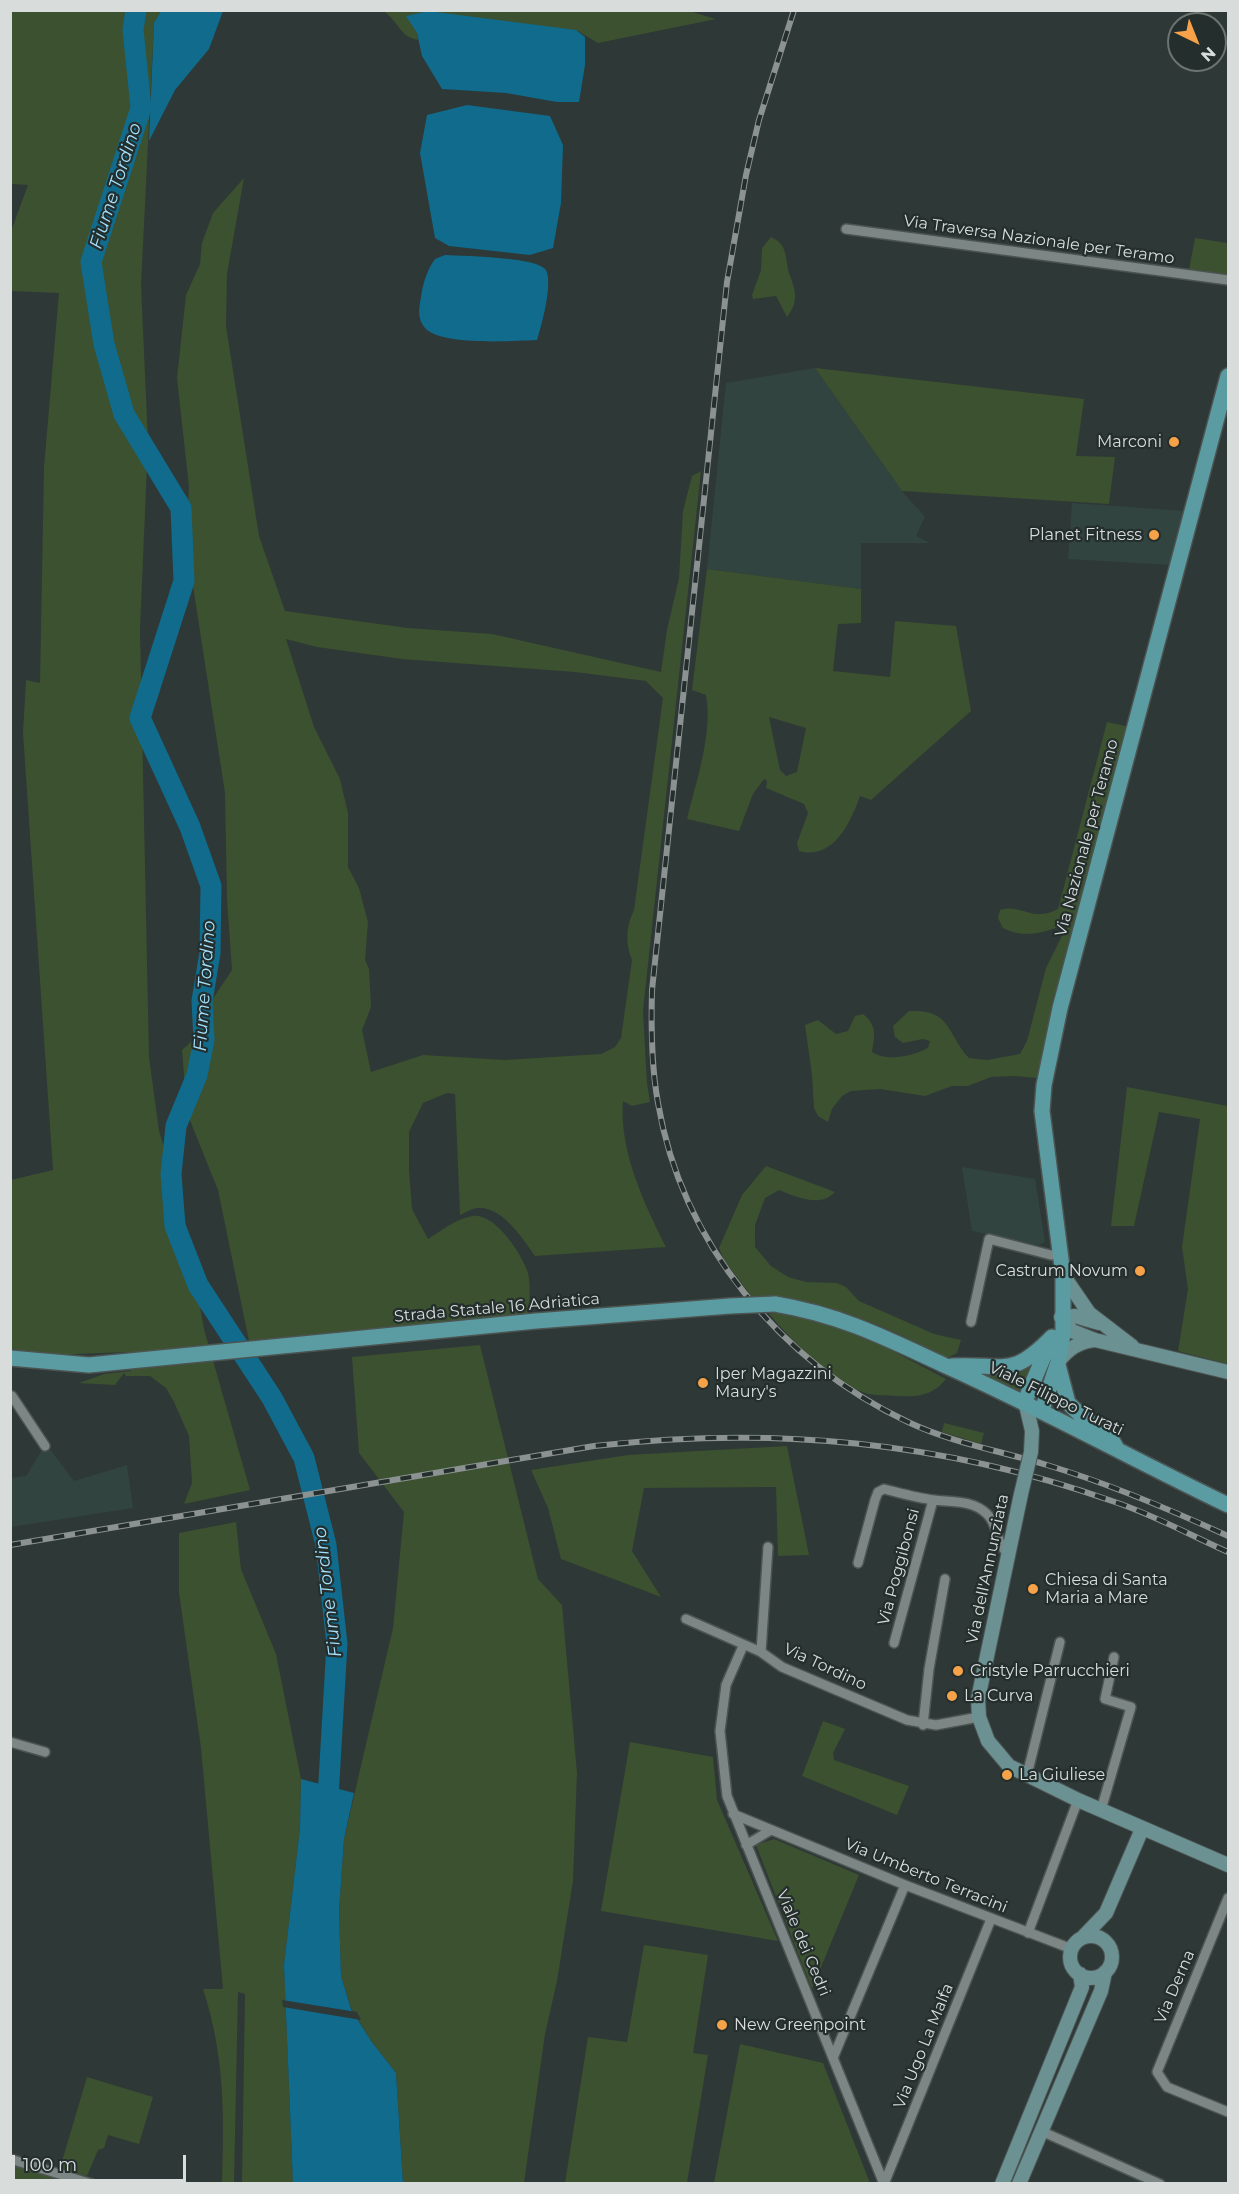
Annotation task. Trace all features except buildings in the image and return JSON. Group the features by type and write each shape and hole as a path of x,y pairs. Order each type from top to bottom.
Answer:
{"main road":[{"name":"Via Nazionale per Teramo","path":"1042,1410 1058,1362 1063,1335 1061,1317 1064,1275 1042,1125 1044,1085 1050,1052 1228,376"},
{"name":"Strada Statale 16 Adriatica","path":"10,1358 63,1365 129,1362 484,1326 775,1304 817,1311 865,1328"},
{"name":"Via Nazionale per Teramo","path":"1025,1401 1061,1317"},
{"name":"Viale Filippo Turati","path":"865,1328 1025,1401 1228,1505"},
{"name":"Via Nazionale per Teramo","path":"947,1366 1011,1367 1040,1350 1052,1337"},
{"name":"Via Nazionale per Teramo","path":"1058,1362 1060,1381 1068,1403 1087,1420 1107,1431 1118,1450"}],"street":[{"name":"Via Traversa Nazionale per Teramo","path":"846,229 1228,280"},
{"path":"971,1322 989,1239 1051,1255 1061,1254"},
{"path":"1064,1275 1085,1308 1099,1323 1139,1351"},
{"path":"1061,1317 1075,1316 1099,1323"},
{"path":"1061,1317 1072,1331 1095,1340 1228,1372"},
{"path":"1058,1362 1082,1342 1095,1340"},
{"path":"11,1398 45,1446"},
{"name":"Via dell'Annunziata","path":"1025,1401 1032,1431 1031,1452"},
{"name":"Via dell'Annunziata","path":"1042,1410 1021,1494 981,1678 979,1717 988,1741 1009,1766 1078,1800 1228,1865"},
{"path":"858,1563 878,1492 884,1489 933,1500 958,1502 983,1510 994,1522 1001,1548 1008,1553"},
{"name":"Via Poggibonsi","path":"894,1643 933,1500"},
{"name":"Via Tordino","path":"768,1547 761,1652 782,1667 923,1725 946,1724 979,1717"},
{"path":"923,1725 929,1669 945,1579"},
{"path":"686,1619 761,1652"},
{"path":"1027,1775 1060,1642"},
{"path":"733,1814 727,1796 720,1731 726,1685 743,1646"},
{"path":"1101,1810 1131,1707 1105,1699 1114,1657"},
{"path":"10,1742 45,1752"},
{"path":"1028,1933 1078,1800"},
{"name":"Via Umberto Terracini","path":"733,1814 905,1885 1071,1949"},
{"name":"Viale dei Cedri","path":"733,1814 884,2184"},
{"path":"1002,2184 1082,1987 1080,1974 1071,1963 1071,1949 1106,1912 1142,1828"},
{"path":"746,1845 771,1830"},
{"path":"833,2058 905,1885"},
{"name":"Via Derna","path":"1228,1898 1157,2072 1167,2086 1228,2112"},
{"path":"1019,2184 1101,1991 1105,1972 1112,1960 1106,1912"},
{"name":"Via Ugo La Malfa","path":"884,2184 991,1919"},
{"path":"1082,1938 1094,1936 1110,1947"},
{"path":"1080,1974 1093,1978 1105,1972"},
{"path":"1026,2124 1160,2184"},
{"path":"10,2159 92,2184"}],"shaded area":[{"path":"815,368 902,491 925,517 916,536 930,543 861,543 861,589 707,569 726,383"},
{"path":"1072,503 1185,511 1171,565 1068,559"},
{"path":"962,1167 1035,1179 1045,1242 1039,1245 972,1231"},
{"path":"46,1444 74,1481 127,1465 133,1508 11,1527 11,1478 26,1476"}],"green space":[{"path":"686,10 716,19 598,43 576,30 417,33 418,40 403,32 383,11"},
{"path":"11,11 161,11 154,23 141,285 148,441 140,630 149,1057 159,1131 183,1208 204,1329 250,1490 184,1504 192,1483 189,1436 166,1388 150,1376 126,1376 124,1373 115,1385 79,1383 104,1374 131,1371 129,1352 49,1355 11,1349 11,1180 53,1170 23,733 26,680 40,683 44,467 59,293 11,291 11,231 28,185 11,184"},
{"path":"244,178 227,274 226,326 259,536 285,611 408,628 492,634 661,672 667,630 679,578 683,511 692,476 701,471 643,1011 650,1102 632,1106 623,1101 625,1139 629,1158 649,1213 666,1247 535,1256 511,1225 495,1212 478,1208 460,1215 455,1094 447,1093 423,1103 409,1132 412,1209 428,1239 467,1217 481,1217 490,1221 514,1246 525,1265 529,1283 529,1314 249,1341 218,1190 187,1113 182,1050 212,1023 210,1003 232,970 227,899 225,793 186,541 189,487 177,378 186,295 200,264 202,243 213,213","holes":["286,639 317,647 402,659 575,672 646,681 663,698 634,910 628,929 627,941 632,960 621,1038 615,1047 601,1054 505,1060 423,1055 371,1072 362,1030 371,1007 369,969 365,960 368,922 359,888 348,867 348,813 340,779 314,727"]},
{"path":"771,237 783,248 794,290 794,306 787,317 776,296 753,299 752,295 761,270 762,248"},
{"path":"1195,238 1228,243 1228,276 1189,270"},
{"path":"815,368 1084,399 1076,456 1115,457 1109,504 902,491"},
{"path":"707,569 861,589 861,623 838,624 833,671 890,677 895,621 956,626 971,711 871,800 860,796 839,837 831,845 811,853 799,851 797,843 808,813 804,804 766,788 767,781 764,779 753,794 739,831 687,819 702,757 708,710 706,695 692,690","holes":["769,717 806,728 797,772 786,776 780,770"]},
{"path":"1107,722 1134,728 1050,1052 1037,1078 991,1077 968,1086 952,1086 925,1096 880,1089 851,1091 842,1096 832,1109 828,1122 818,1116 814,1108 805,1025 818,1020 836,1034 848,1031 855,1016 863,1014 873,1026 872,1052 885,1057 900,1057 928,1048 930,1041 923,1039 903,1043 895,1037 893,1026 909,1011 923,1011 941,1018 969,1058 987,1060 1020,1054 1027,1041 1046,968 1063,934 1058,927 1031,934 1010,931 1003,928 998,918 1000,910 1015,909 1041,914 1058,909"},
{"path":"1127,1087 1228,1106 1228,1364 1178,1351 1188,1289 1182,1247 1200,1119 1159,1112 1134,1226 1111,1226"},
{"path":"766,1166 835,1192 829,1197 808,1200 779,1190 765,1198 755,1225 755,1247 771,1266 788,1277 806,1282 837,1283 846,1287 859,1301 934,1334 961,1340 957,1353 947,1358 877,1324 829,1308 804,1302 752,1297 724,1260 719,1248 742,1195"},
{"path":"779,1311 845,1326 946,1379 935,1389 918,1396 865,1393 825,1370 801,1348 769,1314"},
{"path":"480,1345 538,1579 562,1605 577,1773 573,1881 557,1981 545,2034 524,2183 403,2183 396,2073 371,2041 351,2008 341,1976 339,1911 344,1839 393,1628 404,1512 359,1453 352,1357"},
{"path":"1036,1362 1021,1394 981,1375 1006,1376"},
{"path":"944,1423 984,1433 981,1444 942,1432"},
{"path":"787,1446 809,1555 778,1556 776,1487 644,1488 632,1551 661,1597 561,1559 548,1508 531,1470 628,1455"},
{"path":"236,1522 241,1569 276,1654 301,1779 300,1828 284,1965 293,2183 242,2183 245,1994 238,1992 234,2183 222,2183 222,2086 216,2038 203,1989 223,1989 201,1748 179,1593 179,1533"},
{"path":"823,1721 845,1729 833,1753 834,1760 909,1786 897,1815 802,1776"},
{"path":"630,1742 713,1757 717,1800 778,1941 601,1911"},
{"path":"774,1839 859,1875 812,1989 756,1845"},
{"path":"644,1945 708,1955 693,2053 708,2055 687,2183 565,2183 588,2037 627,2042"},
{"path":"740,2044 823,2063 870,2183 714,2183"},
{"path":"87,2077 153,2097 139,2144 108,2135 104,2148 98,2150 87,2176 60,2168"},
{"path":"10,2161 82,2183 11,2183"}],"water":[{"path":"161,11 223,11 209,49 175,90 149,141 154,23"},
{"path":"428,11 576,30 585,37 585,65 579,102 557,102 506,93 442,89 422,56 417,33 406,16"},
{"path":"467,105 550,116 563,145 561,203 553,248 530,255 449,246 435,238 420,153 427,115"},
{"path":"445,255 529,262 546,270 548,294 537,340 461,340 433,334 425,328 419,313 424,282 435,259"},
{"path":"301,1779 354,1793 344,1839 339,1911 341,1976 351,2009 371,2041 396,2073 403,2183 293,2184 284,1965 300,1828"}],"pier":[{"path":"282,2000 357,2012 361,2020 283,2007"}],"waterway":[{"name":"Fiume Tordino","path":"136,10 133,30 141,108 91,262 104,344 124,414 181,508 184,581 140,718 190,827 211,886 210,953 202,1001 204,1040 197,1075 176,1126 171,1174 175,1226 198,1285 272,1398 304,1458 326,1545 337,1644 327,1815"}],"railway":[{"path":"794,10 759,120 746,175 727,282 652,990 654,1075 670,1155 689,1204 714,1250 744,1293 779,1332 819,1367 862,1397 925,1429 1094,1480 1228,1536"},
{"path":"10,1545 594,1446 661,1440 726,1438 791,1439 856,1444 920,1452 984,1464 1127,1506 1228,1552"}],"place":[{"name":"Marconi","path":"1174,442"},
{"name":"Planet Fitness","path":"1154,535"},
{"name":"Castrum Novum","path":"1140,1271"},
{"name":"Iper Magazzini Maury's","path":"703,1383"},
{"name":"Chiesa di Santa Maria a Mare","path":"1033,1589"},
{"name":"Cristyle Parrucchieri","path":"958,1671"},
{"name":"La Curva","path":"952,1696"},
{"name":"La Giuliese","path":"1007,1775"},
{"name":"New Greenpoint","path":"722,2025"}]}
